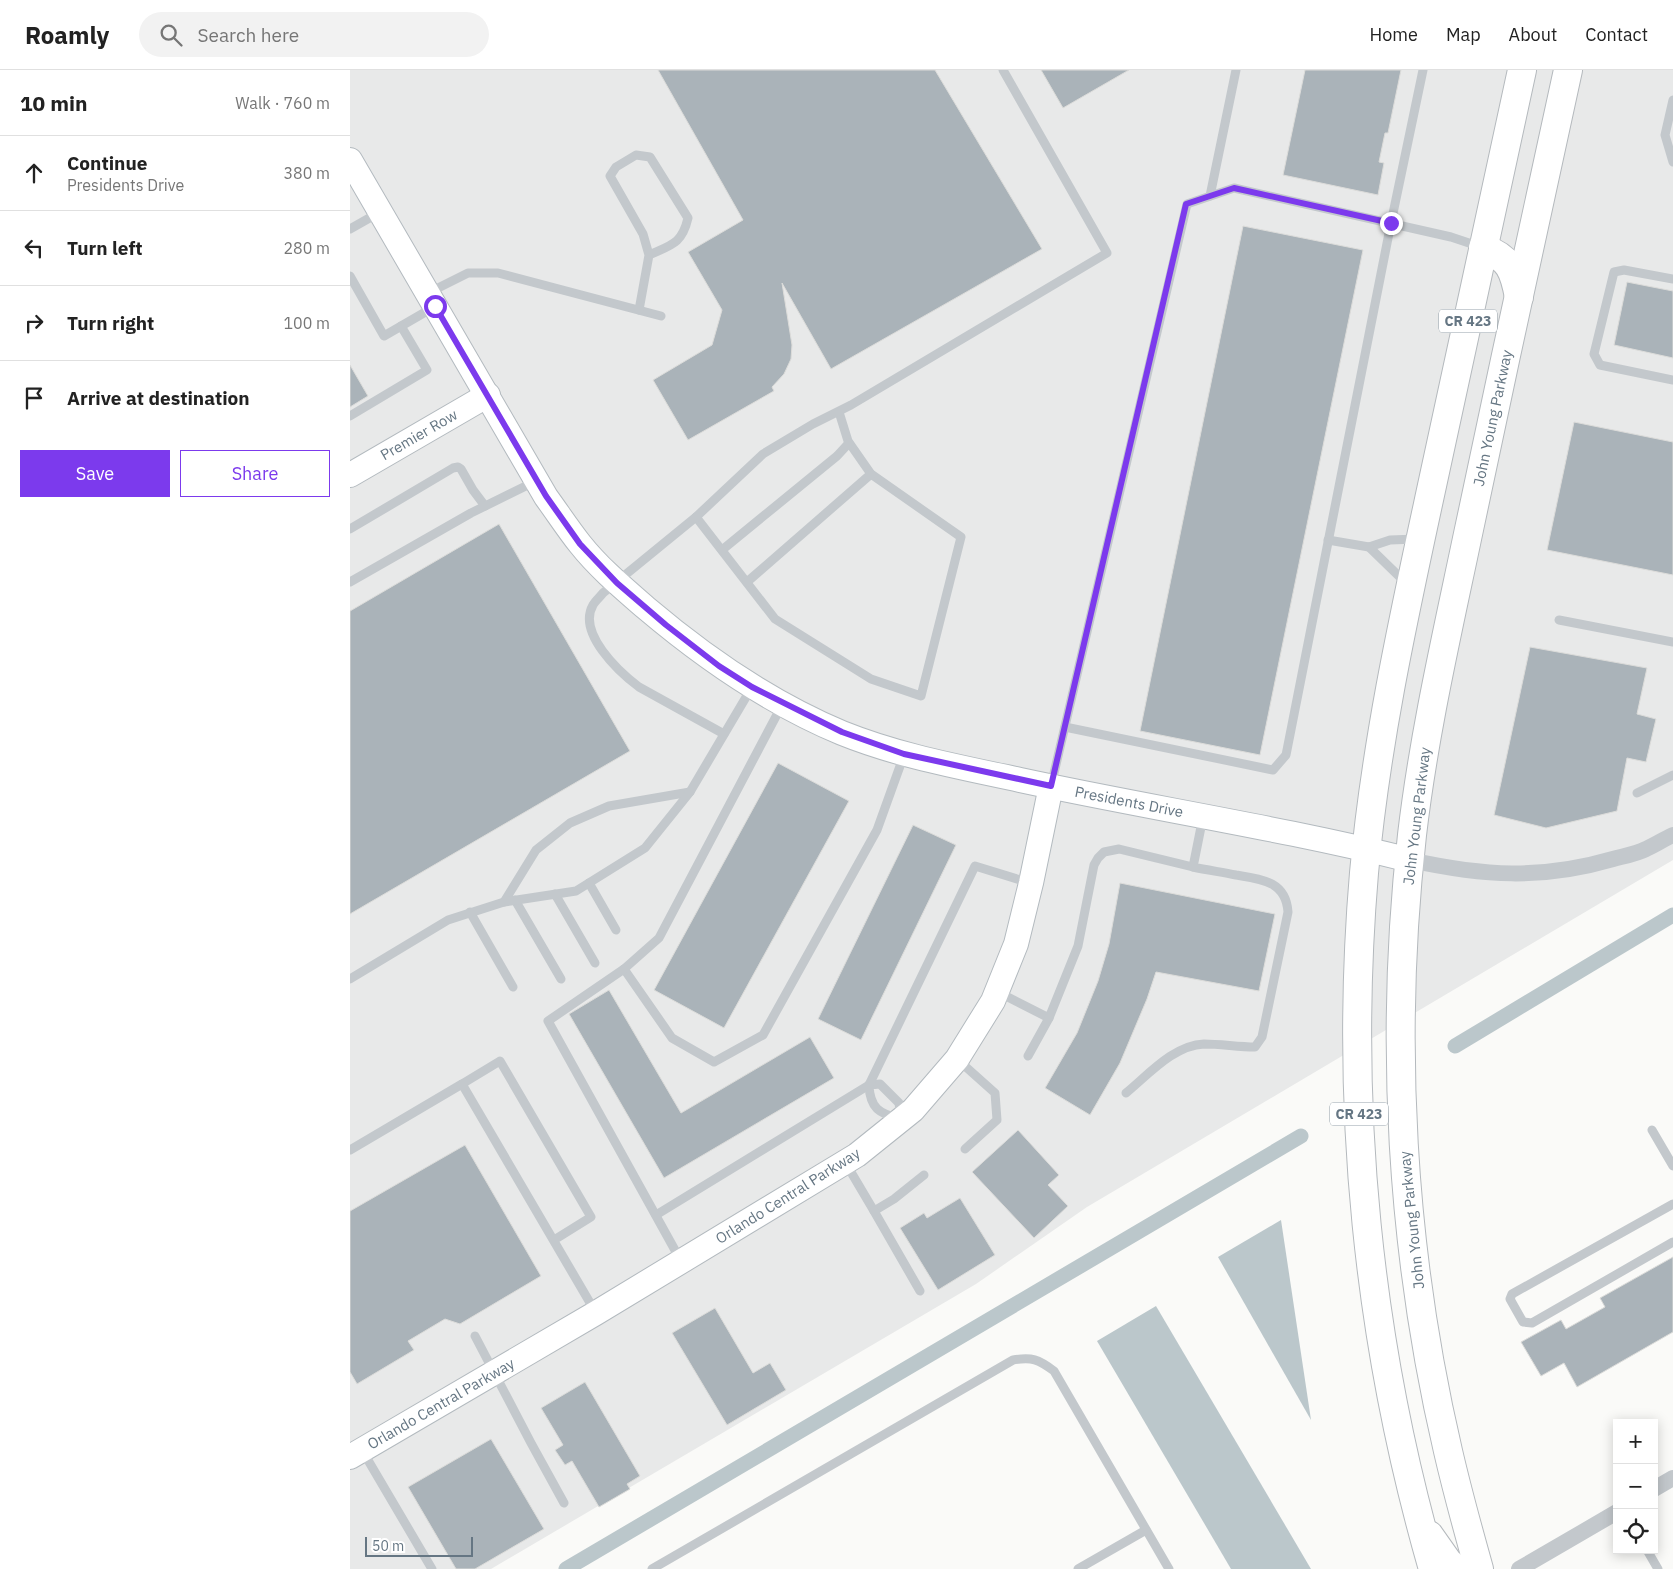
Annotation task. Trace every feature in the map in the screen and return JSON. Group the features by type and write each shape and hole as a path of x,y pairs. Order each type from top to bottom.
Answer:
{"highway":[{"name":"CR 423","path":"1433,1569 1420,1522 1388,1377 1370,1263 1359,1129 1357,992 1361,920 1367,850 1384,720 1420,539 1522,70"},
{"name":"John Young Parkway","path":"1479,1569 1450,1458 1437,1397 1423,1319 1412,1233 1402,1109 1401,1028 1404,936 1410,860 1422,762 1434,692 1568,70"},
{"path":"1484,248 1496,253 1507,262 1515,276 1519,298"},
{"path":"1420,1522 1448,1562 1456,1569"}],"street":[{"name":"Presidents Drive","path":"350,160 537,481 580,544 617,583 719,666 752,687 783,703 842,732 904,754 1438,866 1477,872 1536,874 1562,871 1601,863 1644,850 1673,834"},
{"name":"Premier Row","path":"350,474 488,395"},
{"name":"Orlando Central Parkway","path":"356,1453 596,1313 845,1162 913,1110 957,1059 993,1001 1016,944 1051,786"},
{"path":"1658,1487 1673,1478"},
{"path":"1520,1569 1613,1514"}],"lane":[{"path":"724,734 628,679 607,657 591,632 589,617 593,605 603,594 696,516 764,454 813,424 839,412 1107,253 1003,70"},
{"path":"1210,196 1236,70"},
{"path":"1064,727 1273,770 1286,755 1391,223 1424,70"},
{"path":"1673,100 1665,134 1673,162"},
{"path":"639,310 649,255 643,234 610,176 616,167 636,155 650,157 688,218 685,230 675,243 649,255"},
{"path":"1051,786 1186,204 1234,188 1450,236 1484,248"},
{"path":"350,230 380,212"},
{"path":"1673,279 1624,270 1614,272 1594,354 1600,365 1673,380"},
{"path":"350,276 384,336 401,326 432,299 468,273 498,273 660,316"},
{"path":"350,416 427,370 401,326"},
{"path":"696,516 776,619 871,679 921,696 961,537 871,474 849,443 839,412"},
{"path":"722,550 836,456 849,443"},
{"path":"350,529 453,468 458,467 461,468 473,490 485,506"},
{"path":"747,582 871,474"},
{"path":"350,582 485,506 537,481"},
{"path":"1328,540 1369,546 1390,540 1420,539"},
{"path":"1369,546 1410,588"},
{"path":"1558,620 1673,642"},
{"path":"350,979 448,920 504,902 576,891 645,848 690,792 752,687"},
{"path":"681,1261 548,1021 624,970 659,938 783,703"},
{"path":"624,970 672,1038 714,1062 763,1035 877,830 904,754"},
{"path":"1637,793 1673,775"},
{"path":"504,902 536,850 570,823 609,806 690,792"},
{"path":"1193,867 1204,817"},
{"path":"1028,1056 1049,1018 1078,946 1094,865 1104,852 1119,849 1193,867 1268,881 1280,890 1288,904 1288,912 1262,1037 1255,1047 1203,1044 1189,1047 1164,1061 1126,1093"},
{"path":"656,1215 869,1085 880,1084 899,1103 901,1119 883,1115 870,1099 869,1085 976,866 1031,883"},
{"path":"589,882 616,930"},
{"path":"555,894 595,964"},
{"path":"515,900 560,979"},
{"path":"470,912 513,987"},
{"path":"997,991 1049,1018"},
{"path":"957,1059 995,1093 997,1120 965,1149"},
{"path":"350,1150 500,1061 591,1217 554,1240"},
{"path":"462,1084 596,1313"},
{"path":"1652,1130 1673,1166"},
{"path":"845,1162 920,1291"},
{"path":"874,1211 894,1199 924,1175"},
{"path":"1673,1204 1512,1294 1510,1299 1523,1322 1532,1323 1673,1242"},
{"path":"475,1336 564,1503"},
{"path":"652,1569 1013,1360 1028,1358 1041,1361 1054,1371 1169,1569"},
{"path":"356,1453 432,1569"},
{"path":"1078,1569 1146,1530"},
{"path":"1649,1554 1658,1569"}],"shaded area":[{"path":"350,70 1673,70 1673,860 1087,1207 976,1284 491,1569 350,1569"},
{"path":"1281,1220 1311,1420 1218,1257"},
{"path":"1156,1306 1311,1569 1231,1569 1097,1341"}],"building":[{"path":"658,70 935,70 1042,249 831,369 782,283 792,345 791,359 784,374 772,387 774,391 688,440 653,380 712,345 722,310 688,252 743,220"},
{"path":"1041,70 1129,70 1063,108"},
{"path":"1305,70 1401,70 1388,133 1385,133 1379,162 1384,163 1378,195 1283,175"},
{"path":"1243,226 1363,250 1260,755 1140,731"},
{"path":"1627,282 1673,291 1673,358 1614,345"},
{"path":"350,365 368,396 350,407"},
{"path":"1574,422 1673,442 1673,575 1547,550"},
{"path":"499,524 630,751 350,914 350,611"},
{"path":"1530,647 1647,668 1637,714 1656,719 1646,762 1627,758 1617,811 1546,828 1494,815"},
{"path":"778,763 849,801 724,1028 654,990"},
{"path":"913,825 956,845 861,1040 818,1019"},
{"path":"1120,883 1275,914 1259,991 1156,972 1147,999 1120,1063 1090,1115 1045,1088 1077,1033 1098,981 1109,944"},
{"path":"609,990 681,1113 810,1037 834,1078 664,1178 569,1014"},
{"path":"1018,1130 1059,1175 1048,1185 1068,1206 1034,1238 972,1172"},
{"path":"465,1145 541,1276 460,1324 445,1319 408,1341 414,1350 357,1384 350,1372 350,1211"},
{"path":"960,1198 995,1255 938,1290 900,1228 924,1213 927,1218"},
{"path":"1673,1257 1673,1332 1577,1387 1564,1363 1541,1376 1521,1342 1561,1320 1566,1329 1605,1307 1600,1298"},
{"path":"715,1308 753,1373 770,1363 786,1390 727,1425 672,1333"},
{"path":"585,1382 640,1476 627,1484 630,1489 599,1507 572,1461 565,1465 555,1450 563,1445 541,1408"},
{"path":"491,1439 544,1529 475,1569 456,1569 408,1487"}],"waterway":[{"path":"1455,1046 1673,915"},
{"path":"566,1569 1301,1136"}],"route":[{"path":"435,306 546,496 580,544 617,583 666,625 719,666 752,687 842,732 904,754 1051,786 1186,204 1234,188 1391,223"}]}
